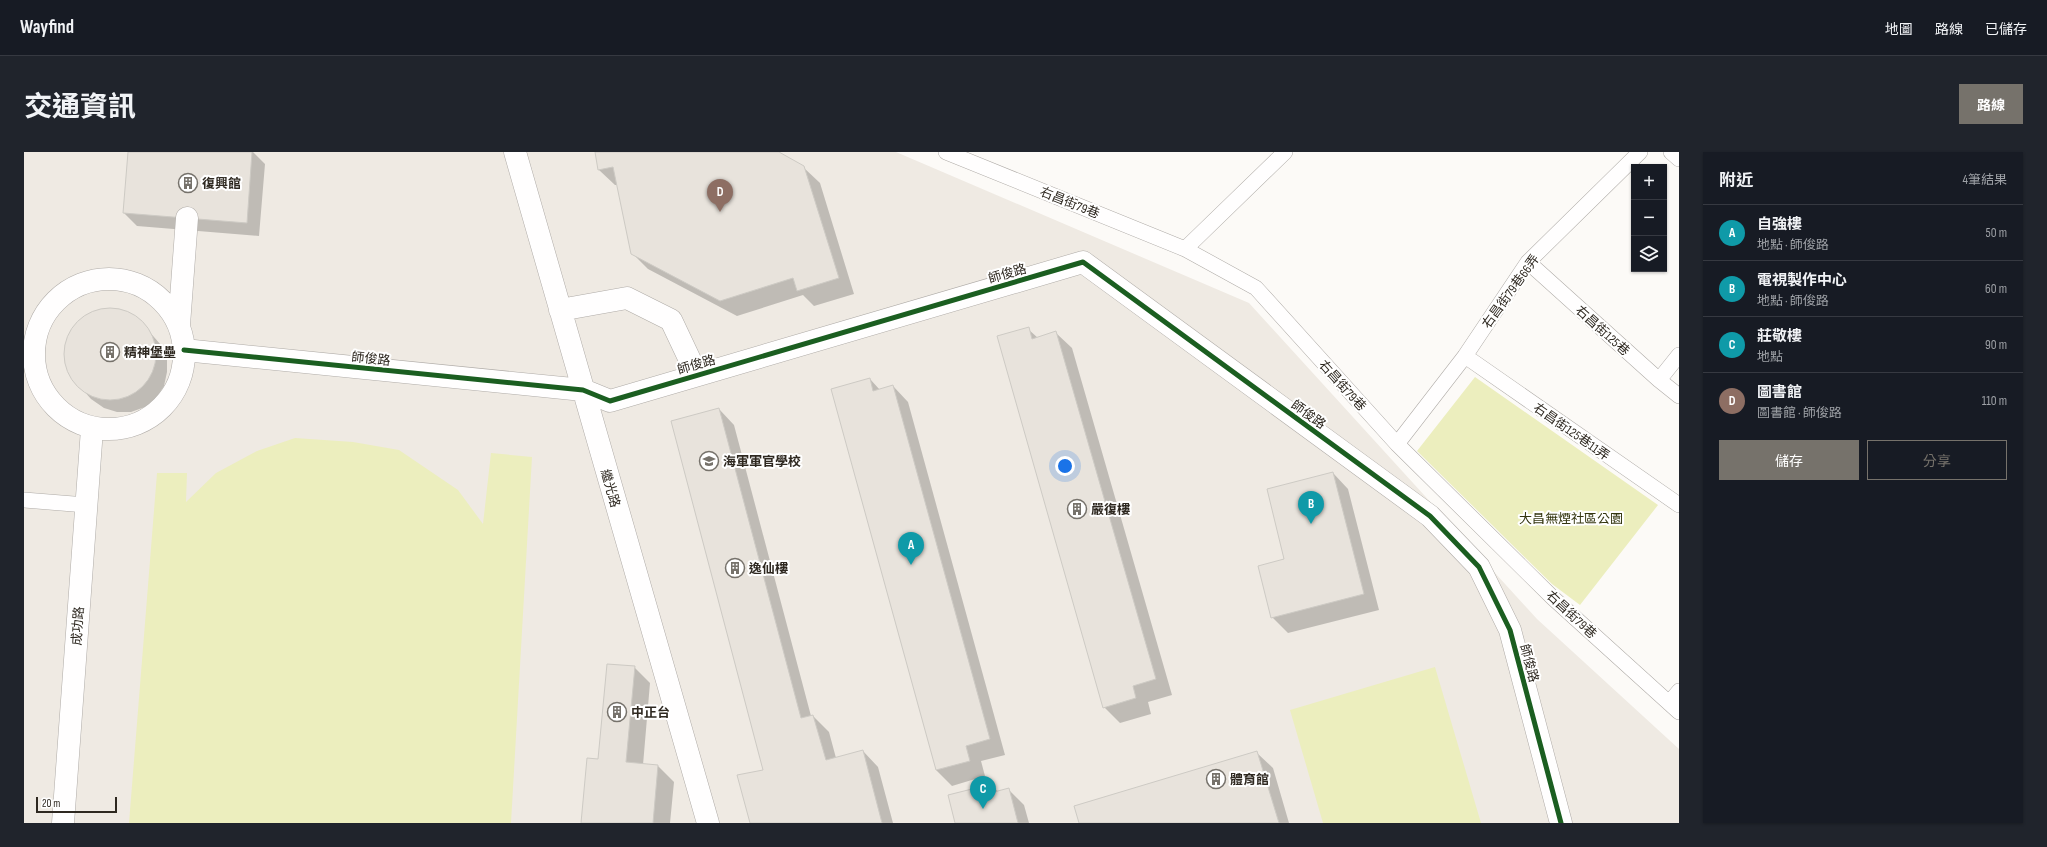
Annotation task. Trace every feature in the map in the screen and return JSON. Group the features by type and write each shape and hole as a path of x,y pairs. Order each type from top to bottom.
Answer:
{"street":[{"name":"繼光路","path":"515,152 708,823"},
{"path":"179,325 166,304 147,288 124,279 99,279 75,286 55,300 40,321 29,344 34,367 41,388 53,407 71,420 92,429 115,430 138,425 158,412 173,394 182,373 184,350 179,325 187,218"},
{"name":"師俊路","path":"184,350 583,390 610,401 1083,262 1430,516 1479,567 1510,630 1561,823"},
{"path":"560,310 627,298 671,320 697,375"},
{"name":"成功路","path":"62,823 92,429"}],"lane":[{"name":"右昌街79巷","path":"946,152 1185,249 1256,288 1397,444 1554,598 1674,708"},
{"path":"1185,249 1285,152"},
{"name":"右昌街79巷66弄","path":"1397,444 1465,356 1528,262 1640,152"},
{"path":"1671,152 1679,159"},
{"name":"右昌街125巷","path":"1528,262 1659,380 1679,396"},
{"path":"1659,380 1679,355"},
{"name":"右昌街125巷11弄","path":"1465,356 1679,506"},
{"path":"24,500 86,505"},
{"path":"1674,708 1679,692"}],"shaded area":[{"name":"海軍軍官學校","path":"24,152 896,152 1249,303 1537,619 1679,749 1679,823 24,823"}],"green space":[{"name":"大昌無煙社區公園","path":"1475,377 1658,505 1580,605 1552,584 1417,451"},
{"path":"295,438 353,442 399,450 458,490 483,524 491,453 532,457 511,823 129,823 157,473 187,473 186,502 216,473 257,451"},
{"path":"1435,667 1481,823 1323,823 1290,710"}],"building":[{"name":"復興館","path":"128,152 252,152 247,223 123,213"},
{"path":"595,152 779,152 804,166 839,278 797,291 793,278 720,301 631,254 613,167 598,170"},
{"name":"精神堡壘","path":"110,308 127,312 142,322 152,337 156,354 152,371 142,386 127,396 110,400 93,396 78,386 68,371 64,354 68,337 78,322 93,312"},
{"name":"嚴復樓","path":"1029,327 1032,339 1056,331 1156,679 1133,686 1136,698 1103,708 997,336"},
{"path":"870,378 873,391 893,385 990,739 966,746 970,761 936,770 831,389"},
{"name":"逸仙樓","path":"719,408 801,718 813,715 826,760 863,750 882,823 750,823 737,775 763,770 671,421"},
{"path":"1333,472 1364,594 1271,618 1258,566 1284,559 1267,489"},
{"name":"中正台","path":"607,664 635,666 626,762 658,765 653,823 581,823 587,758 598,759"},
{"name":"體育館","path":"1257,751 1279,823 1079,823 1074,806"},
{"path":"992,784 994,792 1009,788 1018,823 955,823 948,795"}],"cycle path":[{"path":"184,350 583,390 610,401 1083,262 1430,516 1479,567 1510,630 1561,823"}],"place":[{"name":"復興館","path":"188,183"},
{"name":"圖書館","path":"720,212"},
{"name":"精神堡壘","path":"110,352"},
{"name":"海軍軍官學校","path":"709,461"},
{"name":"嚴復樓","path":"1077,509"},
{"name":"電視製作中心","path":"1311,524"},
{"name":"自強樓","path":"911,565"},
{"name":"逸仙樓","path":"735,568"},
{"name":"中正台","path":"617,712"},
{"name":"體育館","path":"1216,779"},
{"name":"莊敬樓","path":"983,809"}]}
